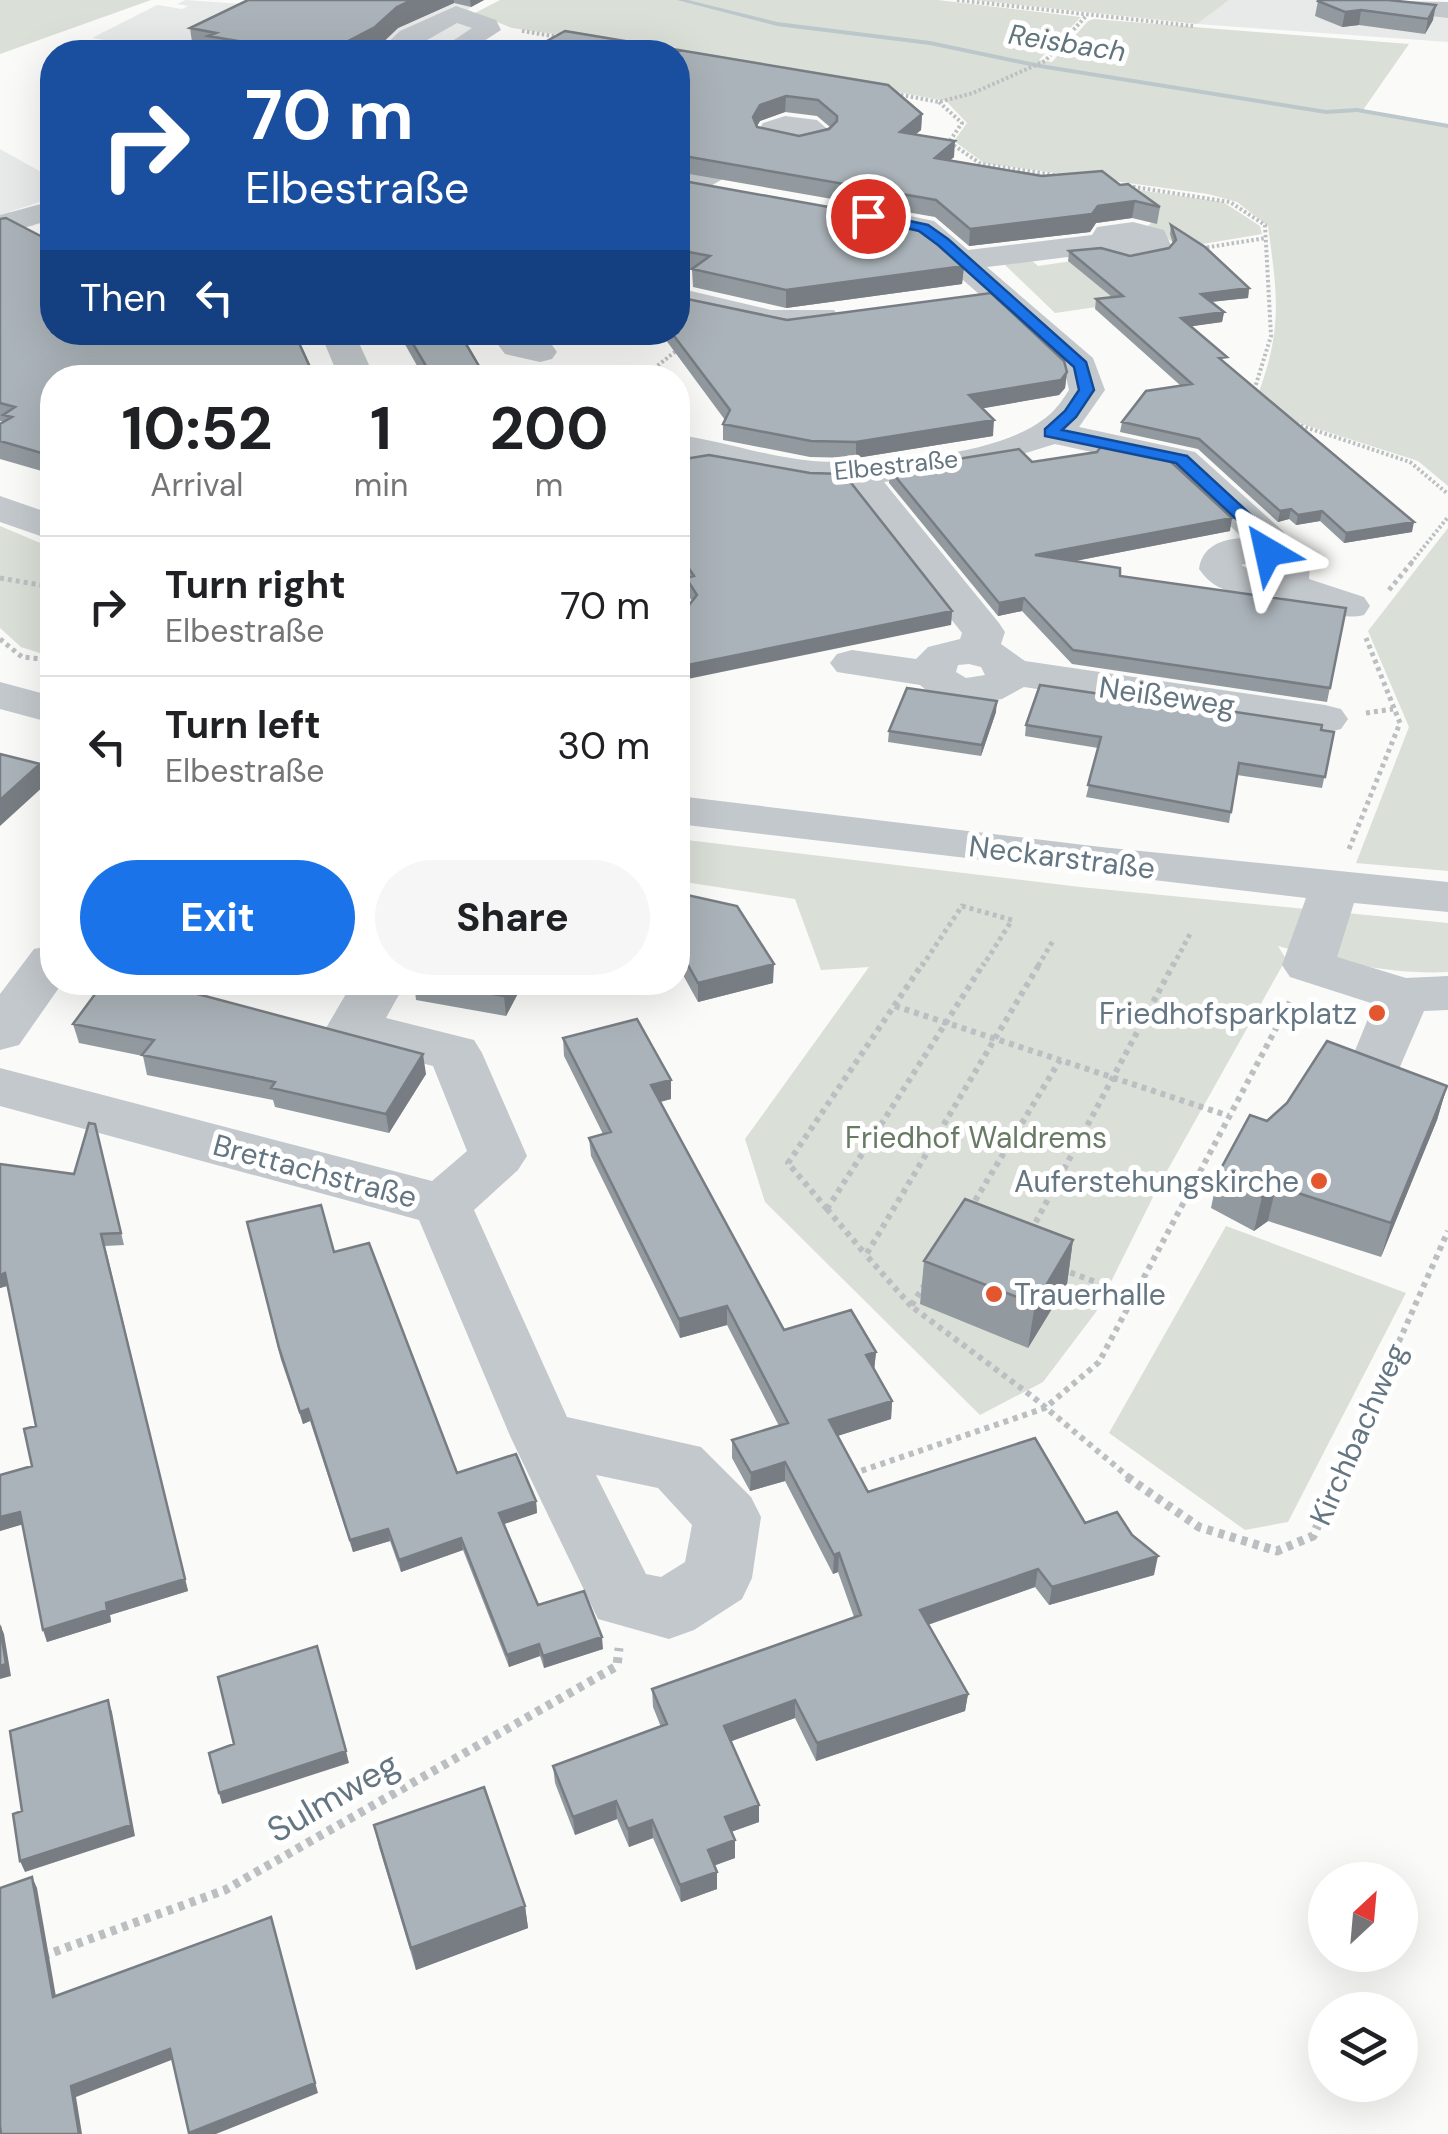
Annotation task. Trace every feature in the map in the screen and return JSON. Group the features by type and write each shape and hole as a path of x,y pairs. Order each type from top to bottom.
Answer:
{"street":[{"path":"1360,0 1448,10"},
{"path":"404,40 456,14 486,25 488,30 470,40"},
{"path":"690,181 778,131 787,114 818,89"},
{"path":"690,185 745,194"},
{"name":"Elbestraße","path":"690,448 810,472 856,473 978,456 1015,448 1050,432 1071,414 1087,390 1081,365 923,228 814,206"},
{"path":"0,225 40,214"},
{"path":"964,260 1102,243 1108,234 1133,231 1153,237 1156,247"},
{"path":"960,298 999,293"},
{"path":"690,300 748,312 766,320"},
{"path":"690,333 766,320 786,322 863,311"},
{"path":"1050,432 1182,460 1270,541 1273,567 1364,611"},
{"path":"856,473 984,632 993,662"},
{"path":"0,508 40,523"},
{"name":"Neißeweg","path":"852,663 932,674 932,667 943,656 1325,719"},
{"name":"Neckarstraße","path":"690,815 1334,888 1448,897"},
{"path":"1334,888 1308,966 1426,994 1377,1064"},
{"path":"0,1032 40,977"},
{"path":"372,995 353,1028 455,1053 498,1156 442,1204"},
{"name":"Brettachstraße","path":"0,1088 442,1204 544,1438 623,1598"},
{"path":"544,1438 678,1466 728,1517 718,1578 669,1609 623,1598"}],"path":[{"path":"958,0 1194,26"},
{"path":"818,89 938,102 973,93 1045,61 1086,16"},
{"path":"486,25 560,37"},
{"path":"938,102 962,123 950,142 981,164 1076,178"},
{"path":"1114,184 1230,202 1265,225 1270,336 1253,394 1265,404"},
{"path":"1156,247 1179,251 1266,238"},
{"path":"656,365 677,345"},
{"path":"1290,422 1410,462 1448,494"},
{"path":"1334,888 1400,724 1364,611 1448,516"},
{"path":"0,578 40,585"},
{"path":"0,639 22,657 40,659"},
{"path":"826,1209 946,1023 1012,920 962,906 894,1006 946,1023 995,1039 1060,1060 1230,1116"},
{"path":"1029,1236 1190,934"},
{"path":"866,1255 1054,939"},
{"path":"840,1478 1045,1408 1099,1362 1308,966"},
{"name":"Kirchbachweg","path":"894,1006 788,1163 911,1306 1045,1408 1130,1479 1199,1528 1277,1552 1313,1536 1448,1230"},
{"path":"968,1212 1060,1060"},
{"path":"1055,1266 1136,1297"},
{"path":"911,1306 930,1276"},
{"name":"Sulmweg","path":"38,1958 225,1890 617,1666 623,1598"}],"shaded area":[{"path":"185,0 242,4 484,0 468,9 494,28 474,40 92,38 157,5 182,9 188,6 177,4"},
{"path":"1229,0 1334,0 1448,15 1448,42 1197,24"},
{"path":"0,149 40,171 40,202 9,212 35,226 0,231"}],"green space":[{"path":"0,0 151,0 0,54"},
{"path":"500,0 938,0 1081,17 1039,60 1052,62 1094,19 1409,44 1363,110 1448,124 1448,486 1418,461 1293,421 1259,392 1275,328 1274,271 1268,226 1237,202 1208,194 984,163 954,141 967,123 946,101 690,54 690,40 595,40 512,28 475,13"},
{"path":"975,0 1229,0 1197,24"},
{"path":"1110,186 1223,202 1260,226 1262,234 1179,248 1158,230 1147,227 1155,219"},
{"path":"1113,255 1172,296 1055,313 1002,262 1029,258 1038,266"},
{"path":"0,526 40,543 40,653 21,647 0,628"},
{"path":"1448,528 1448,871 1356,863 1409,727 1368,631"},
{"name":"Friedhof Waldrems","path":"690,840 1080,887 1448,923 1448,972 1362,966 1278,946 1286,959 1158,1187 1096,1312 1043,1382 980,1415 765,1202 745,1139 869,967 821,970 795,899 690,883"},
{"path":"1226,1226 1406,1293 1288,1522 1245,1530 1109,1433"}],"building":[{"path":"248,0 412,0 350,40 232,40 190,28"},
{"path":"1319,0 1436,5 1428,19 1361,10 1345,12"},
{"path":"565,31 619,40 549,40"},
{"path":"690,52 888,85 922,114 900,132 955,141 935,158 1042,176 1102,171 1160,207 1135,201 1098,206 1092,214 970,229 936,200 690,157","holes":["786,96 818,100 837,116 829,129 799,136 757,127 753,117 760,105"]},
{"path":"690,182 912,222 964,266 786,290 692,269 710,256 690,252"},
{"path":"6,218 40,236 40,345 300,345 309,365 40,365 40,453 0,441 0,424 12,417 3,415 15,407 0,403 0,219"},
{"path":"1171,225 1205,247 1249,288 1201,294 1224,312 1181,318 1227,357 1219,358 1414,522 1346,533 1322,511 1298,515 1291,509 1280,511 1199,439 1122,422 1146,391 1192,384 1096,299 1123,296 1069,251 1101,248 1130,256 1169,248 1176,240"},
{"path":"991,293 1064,361 1067,372 1061,380 969,395 994,420 856,442 811,441 723,424 730,410 681,345 690,345 690,300 787,320"},
{"path":"414,345 467,345 478,365 425,365"},
{"path":"1102,445 1169,460 1232,518 1035,555 1120,568 1120,576 1346,608 1330,688 1073,650 1024,598 999,603 890,470 1019,449 1032,462 1097,452"},
{"path":"709,455 810,473 844,474 952,611 690,665 690,604 697,595 690,584 690,577 694,576 690,570 690,458"},
{"path":"1040,685 1322,725 1321,730 1334,732 1325,777 1239,763 1231,812 1088,785 1101,737 1026,725"},
{"path":"907,688 997,701 982,745 889,731"},
{"path":"0,754 40,764 0,800"},
{"path":"690,896 737,906 774,964 698,983 690,969"},
{"path":"94,995 201,995 423,1054 386,1114 271,1088 275,1082 142,1055 154,1040 73,1024"},
{"path":"637,1019 671,1080 651,1085 784,1330 851,1310 876,1352 866,1355 892,1401 829,1420 868,1492 1035,1438 1085,1523 1117,1512 1132,1535 1158,1556 1052,1587 1038,1569 920,1610 968,1694 817,1743 795,1700 724,1726 759,1805 725,1817 735,1840 708,1850 717,1872 680,1885 652,1820 628,1829 616,1801 573,1817 553,1766 667,1724 652,1689 861,1615 839,1553 834,1555 785,1462 751,1473 732,1440 788,1423 727,1306 679,1319 589,1138 611,1132 563,1038"},
{"name":"Auferstehungskirche","path":"1327,1041 1447,1086 1391,1223 1276,1186 1262,1197 1218,1174 1250,1115 1267,1121 1287,1103"},
{"path":"89,1123 95,1124 121,1233 101,1234 185,1579 106,1603 107,1610 43,1630 20,1512 0,1517 0,1475 32,1466 24,1429 36,1426 5,1273 0,1275 0,1164 74,1174"},
{"path":"965,1199 1073,1240 1035,1304 924,1261"},
{"path":"321,1205 334,1252 369,1243 457,1473 516,1454 536,1501 499,1513 538,1605 584,1591 602,1637 543,1656 539,1644 507,1655 461,1538 399,1560 388,1529 350,1540 308,1409 300,1412 279,1348 247,1222"},
{"path":"0,1626 6,1664 0,1666"},
{"path":"317,1646 346,1751 219,1793 209,1753 234,1744 218,1677"},
{"path":"108,1700 131,1825 20,1861 13,1814 22,1811 10,1731"},
{"path":"484,1787 525,1906 411,1948 374,1825"},
{"path":"32,1877 53,1997 271,1917 315,2083 189,2133 170,2049 71,2086 79,2134 1,2134 0,1888"}],"waterway":[{"name":"Reisbach","path":"680,0 777,24 930,43 1040,66 1326,112 1357,110 1448,126"}],"place":[{"name":"Friedhofsparkplatz","path":"1377,1013"},
{"name":"Auferstehungskirche","path":"1319,1181"},
{"name":"Trauerhalle","path":"994,1294"}],"route":[{"path":"868,216 923,228 1081,365 1087,390 1071,414 1050,432 1182,460 1270,541 1268,552"}]}
